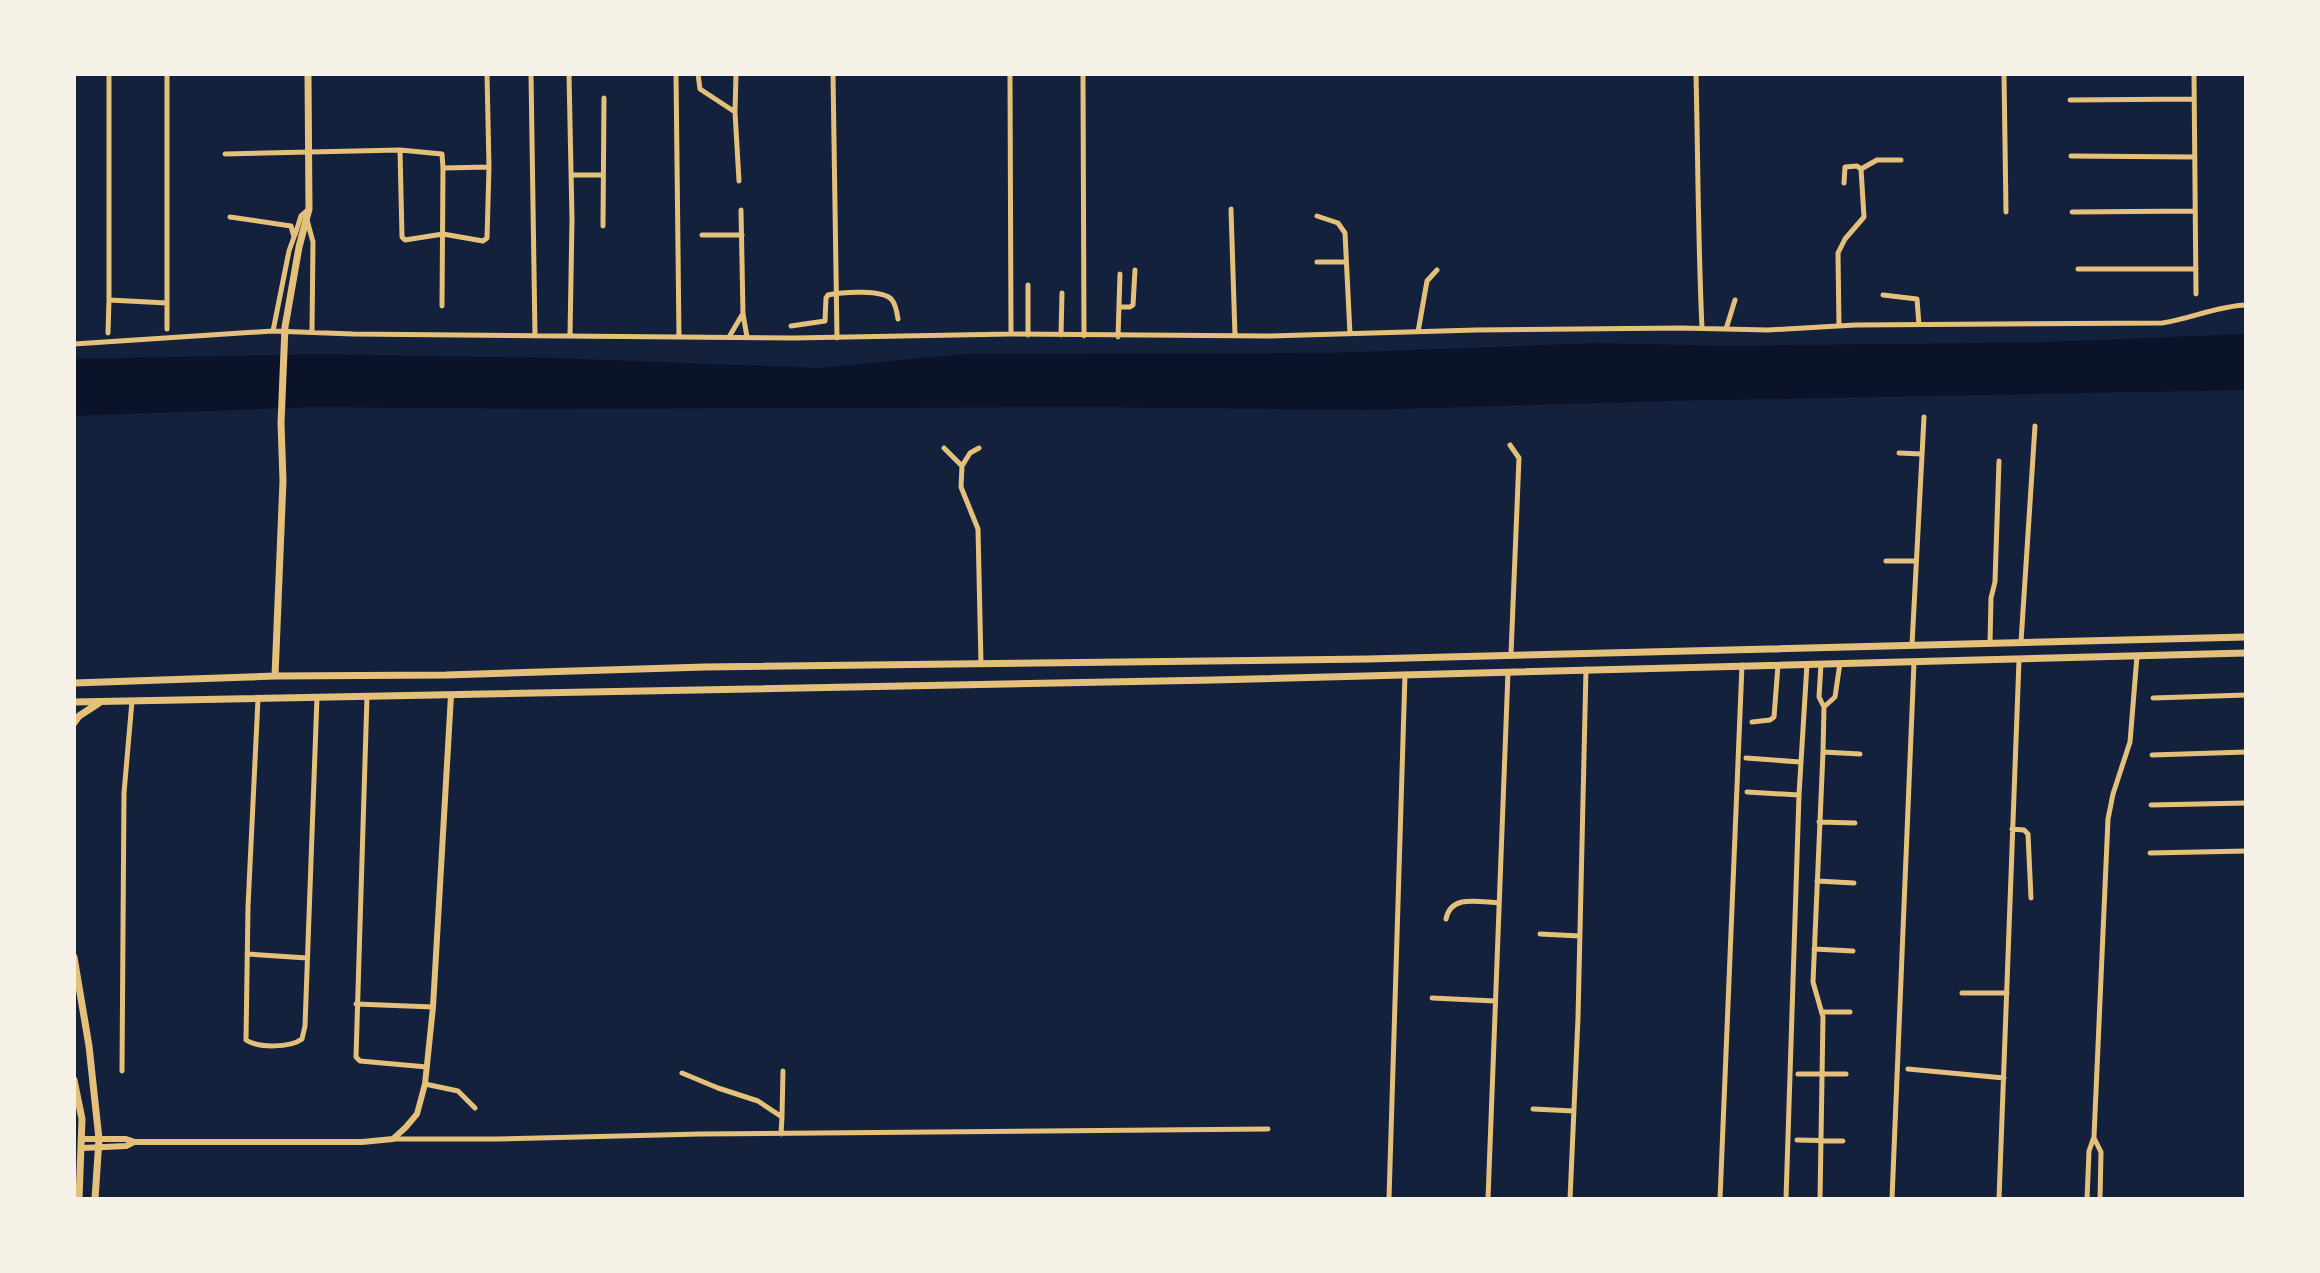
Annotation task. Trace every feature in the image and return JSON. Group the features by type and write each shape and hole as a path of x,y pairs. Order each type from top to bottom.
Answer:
{"main road":[{"path":"275,676 285,327 309,209 308,74"},
{"path":"74,683 705,667 1170,663 2246,637"},
{"path":"74,702 1213,680 2246,653"},
{"path":"74,723 79,716 101,702"},
{"path":"74,957 89,1046 99,1143 95,1199"},
{"path":"74,1080 82,1119 79,1199"},
{"path":"80,1185 97,1185"}],"street":[{"path":"108,333 109,74"},
{"path":"167,74 167,329"},
{"path":"400,150 402,237 410,241 443,234 483,241 487,238 487,74"},
{"path":"531,74 535,336"},
{"path":"569,74 570,336"},
{"path":"676,74 679,337"},
{"path":"698,74 700,89 735,112"},
{"path":"736,74 739,181"},
{"path":"833,74 837,338"},
{"path":"1010,74 1011,334"},
{"path":"1083,74 1084,336"},
{"path":"1696,74 1697,220 1702,328"},
{"path":"2004,74 2006,212"},
{"path":"2194,74 2196,294"},
{"path":"603,226 604,98"},
{"path":"2070,100 2194,99"},
{"path":"225,154 400,150 442,154 442,306"},
{"path":"2071,156 2194,157"},
{"path":"1861,169 1877,160 1901,160"},
{"path":"1844,183 1845,167 1857,166 1861,169"},
{"path":"443,168 489,167"},
{"path":"1839,326 1838,253 1845,239 1864,217 1861,169"},
{"path":"571,175 603,175"},
{"path":"273,331 289,251 301,216 309,209"},
{"path":"1231,209 1235,336"},
{"path":"741,210 743,314 747,337"},
{"path":"2072,212 2195,211"},
{"path":"1317,216 1332,219 1343,229 1350,334"},
{"path":"230,217 291,226 294,237"},
{"path":"306,219 313,242 312,331"},
{"path":"702,235 742,235"},
{"path":"1317,262 1346,262"},
{"path":"2078,269 2196,269"},
{"path":"1120,307 1133,305 1135,270"},
{"path":"1418,332 1427,281 1437,270"},
{"path":"1118,337 1120,274"},
{"path":"1028,285 1028,335"},
{"path":"791,326 825,321 826,298 836,293 882,293 894,303 898,319"},
{"path":"1061,335 1062,293"},
{"path":"1883,295 1917,299 1919,325"},
{"path":"109,300 167,303"},
{"path":"1726,329 1735,300"},
{"path":"74,344 273,331 729,338 1011,334 1118,337 2162,323 2246,305"},
{"path":"729,338 743,314"},
{"path":"1912,645 1924,417"},
{"path":"2021,642 2035,426"},
{"path":"1510,445 1519,458 1511,654"},
{"path":"944,448 962,466"},
{"path":"979,448 970,453 962,466 961,487 978,529 981,664"},
{"path":"1899,453 1922,454"},
{"path":"1990,643 1999,461"},
{"path":"1886,561 1916,561"},
{"path":"2087,1199 2089,1151 2094,1137 2108,819 2130,742 2137,656"},
{"path":"1999,1199 2019,660"},
{"path":"1892,1199 1914,662"},
{"path":"1820,1199 1823,1012 1813,982 1823,752 1824,707 1819,697 1821,663"},
{"path":"1824,707 1835,697 1840,663"},
{"path":"1752,722 1774,717 1778,664"},
{"path":"1786,1199 1800,762 1807,664"},
{"path":"1720,1199 1742,665"},
{"path":"1570,1199 1586,669"},
{"path":"1488,1199 1508,671"},
{"path":"1389,1199 1405,674"},
{"path":"393,1139 417,1114 425,1084 433,1007 451,695"},
{"path":"2153,698 2246,695"},
{"path":"367,696 356,1004 357,1060 427,1067"},
{"path":"258,699 246,1040 253,1045 273,1045 294,1044 302,1039 317,697"},
{"path":"122,1071 124,793 132,701"},
{"path":"1823,752 1860,754"},
{"path":"2152,755 2246,752"},
{"path":"1746,758 1800,762"},
{"path":"1747,792 1799,795"},
{"path":"2151,805 2246,803"},
{"path":"1819,822 1855,823"},
{"path":"2012,829 2024,830 2028,834 2031,898"},
{"path":"2150,853 2246,851"},
{"path":"1817,881 1854,883"},
{"path":"1446,919 1448,911 1455,904 1499,903"},
{"path":"1540,934 1580,936"},
{"path":"1814,949 1853,951"},
{"path":"247,954 307,958"},
{"path":"1962,993 2007,993"},
{"path":"1432,998 1495,1001"},
{"path":"356,1004 433,1007"},
{"path":"1823,1012 1850,1012"},
{"path":"1908,1069 2004,1078"},
{"path":"781,1134 783,1071"},
{"path":"682,1073 758,1101 782,1117"},
{"path":"1798,1074 1846,1074"},
{"path":"425,1084 458,1091 475,1108"},
{"path":"1533,1109 1574,1111"},
{"path":"82,1144 126,1146 135,1142 362,1142 393,1139 1268,1129"},
{"path":"2094,1137 2101,1152 2100,1199"},
{"path":"1797,1140 1843,1141"}],"water":[{"path":"2246,334 2246,390 1367,410 317,407 74,416 74,359 319,354 556,358 819,368 963,354 1330,353 1598,343 1727,346 2046,342"}]}
